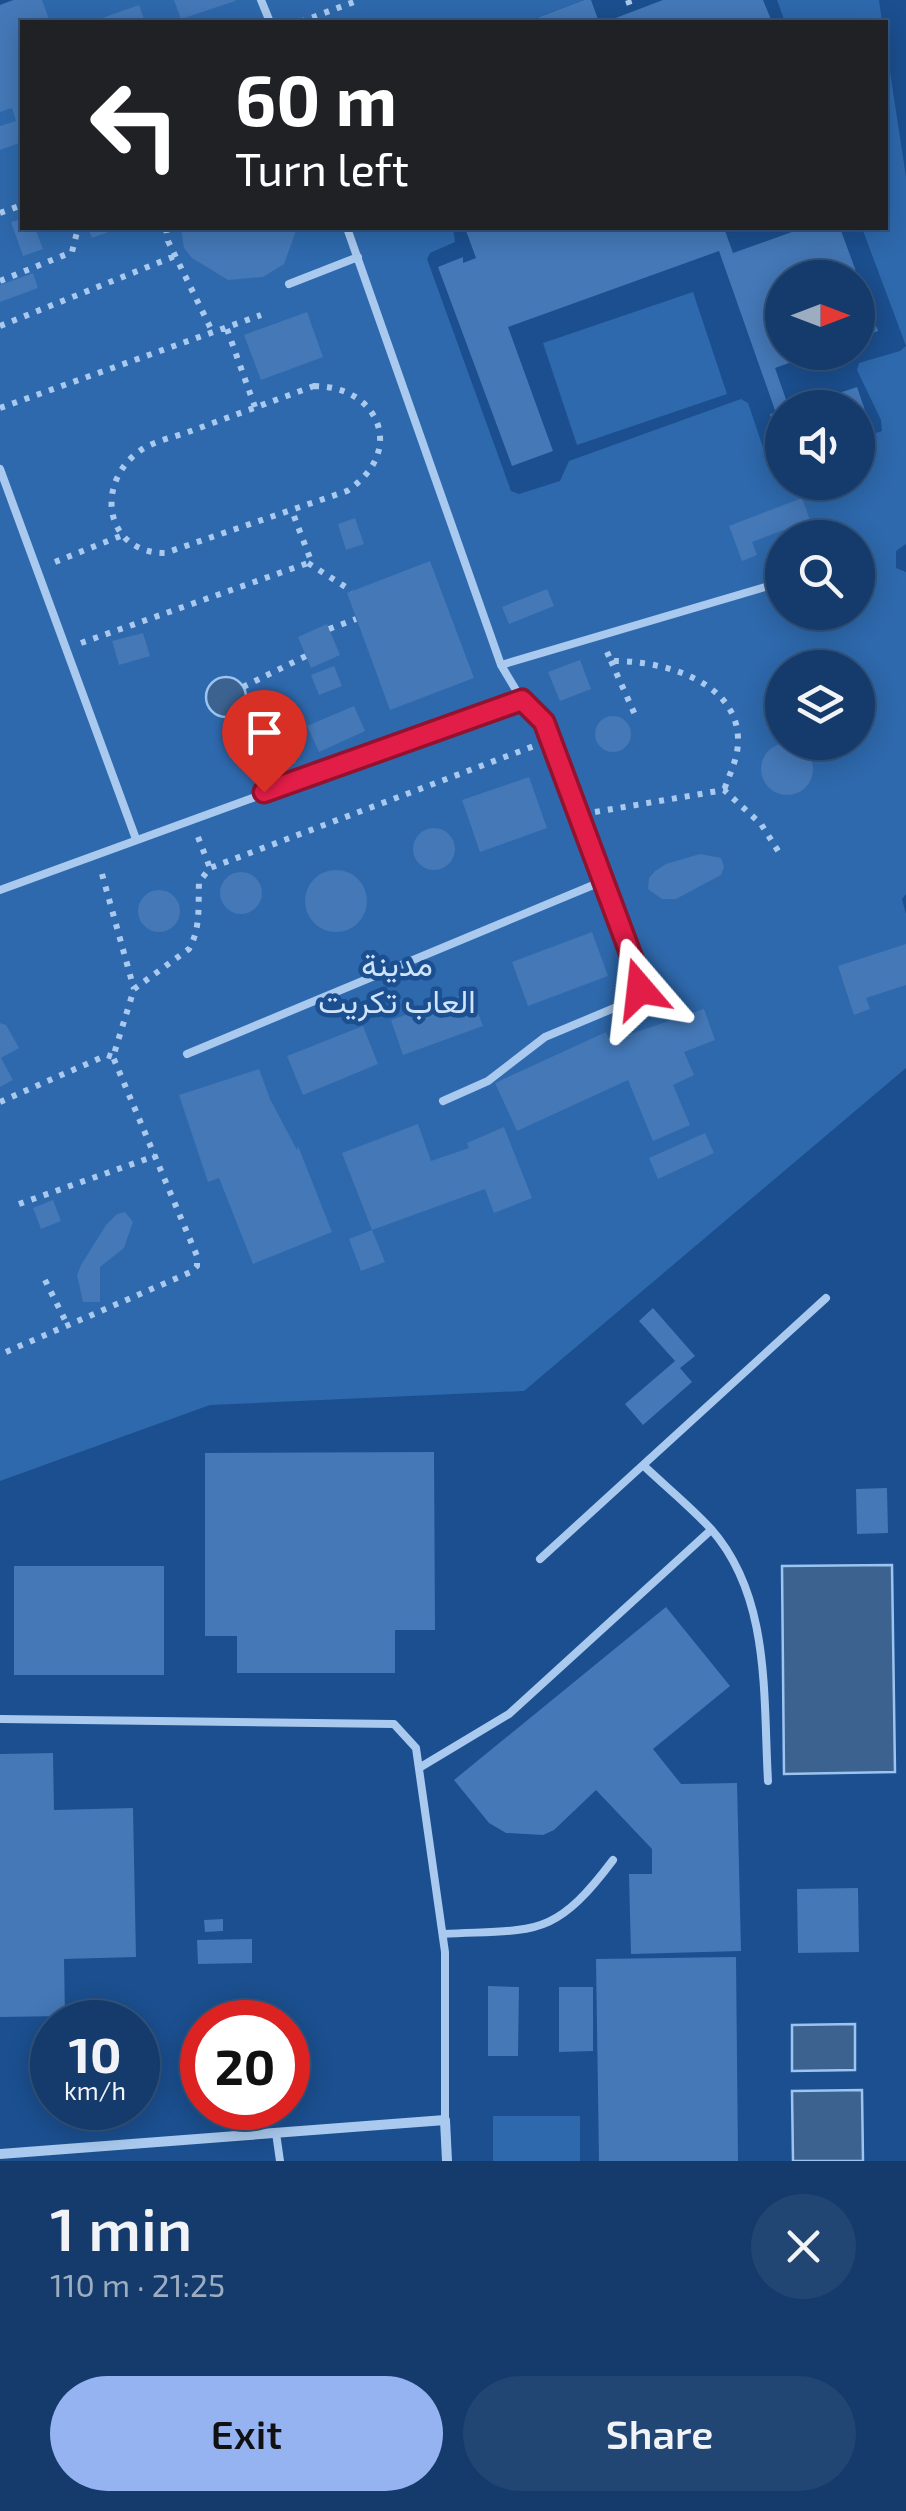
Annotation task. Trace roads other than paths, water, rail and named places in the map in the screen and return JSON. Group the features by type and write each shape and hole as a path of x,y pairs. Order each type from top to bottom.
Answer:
{"street":[{"path":"0,2154 58,2155 276,2132 446,2120 447,2161"}],"lane":[{"path":"348,230 501,665 522,700 544,722 641,982 636,997 545,1037 488,1081 442,1100"},
{"path":"289,284 358,257"},
{"path":"0,469 136,839"},
{"path":"501,665 765,587"},
{"path":"0,890 522,700"},
{"path":"187,1054 603,880"},
{"path":"540,1559 826,1298"},
{"path":"643,1465 712,1530 738,1569 756,1614 768,1781"},
{"path":"419,1768 508,1714 712,1530"},
{"path":"0,1719 394,1724 416,1748 446,1952 446,2120"},
{"path":"442,1934 548,1925 581,1901 614,1860"},
{"path":"276,2132 280,2161"}],"park label":[{"name":"مدينة العاب تكريت","path":"397,982"}]}
